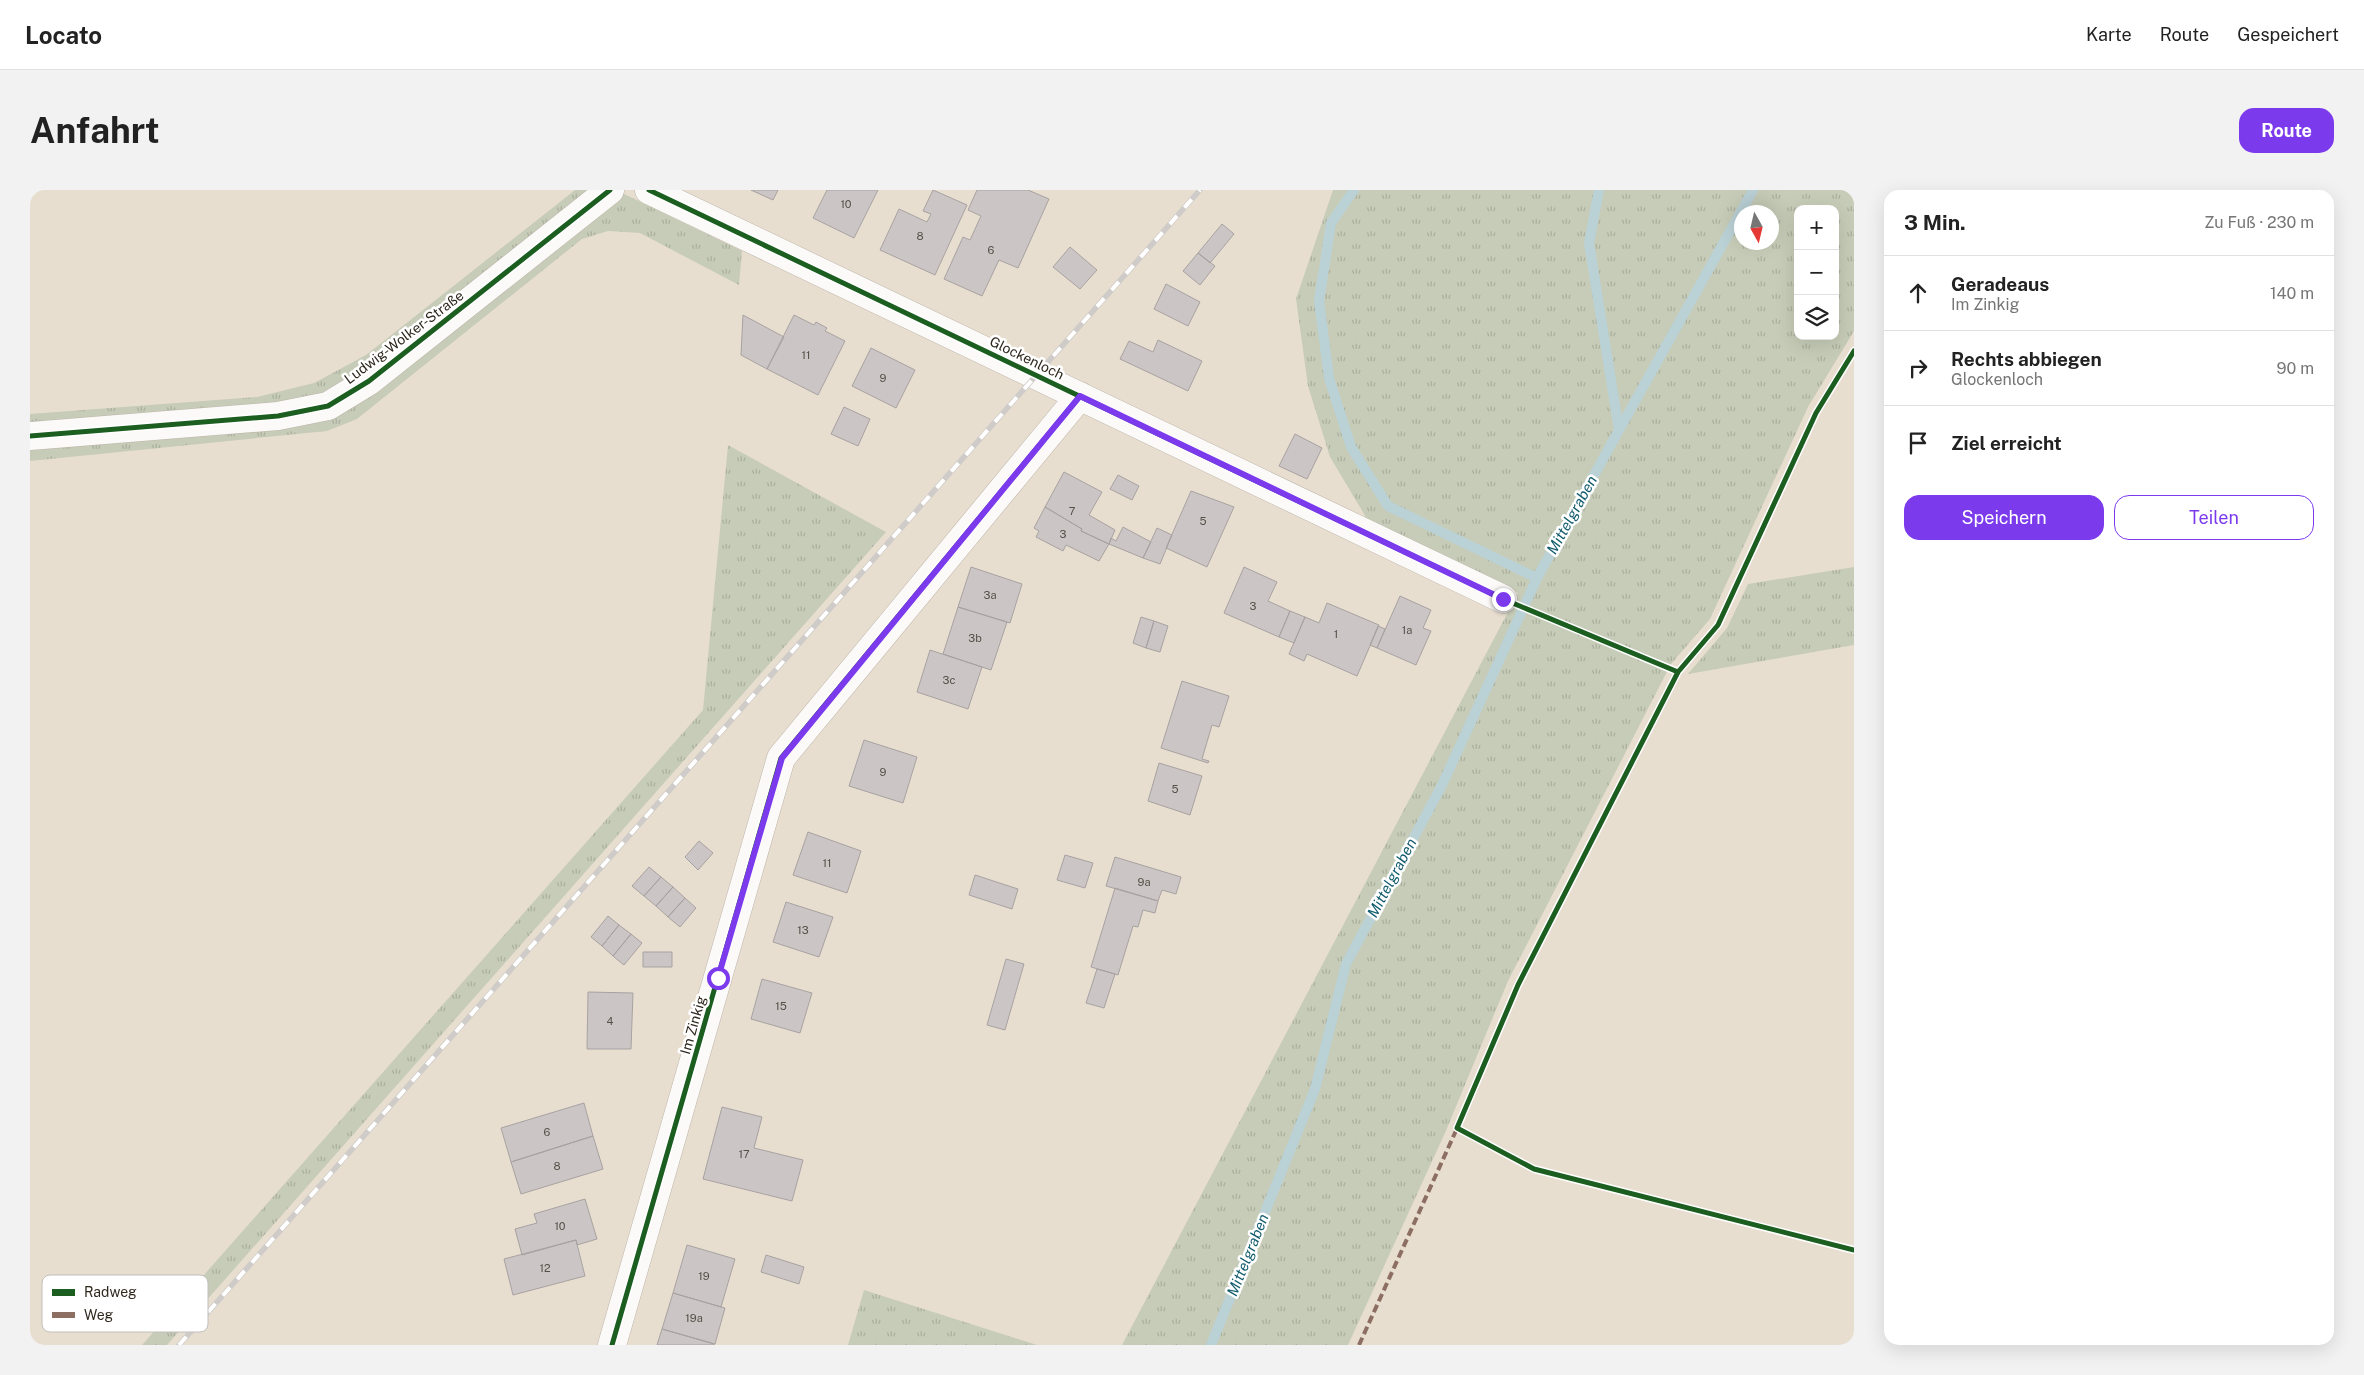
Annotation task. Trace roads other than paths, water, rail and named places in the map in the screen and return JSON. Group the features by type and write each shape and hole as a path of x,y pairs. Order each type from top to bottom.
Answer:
{"street":[{"name":"Ludwig-Wolker-Straße","path":"30,436 278,416 328,406 369,381 610,190"},
{"name":"Glockenloch","path":"649,190 1503,599"},
{"name":"Im Zinkig","path":"612,1345 782,758 1080,396"}],"waterway":[{"path":"1354,190 1331,223 1319,301 1329,378 1351,447 1388,506 1537,578"},
{"name":"Mittelgraben","path":"1211,1345 1315,1089 1346,964 1442,785 1537,578 1619,430 1589,243 1599,190"},
{"name":"Mittelgraben","path":"1619,430 1753,190"}],"railway":[{"path":"208,1312 1200,190"},
{"path":"179,1345 190,1332"}]}
